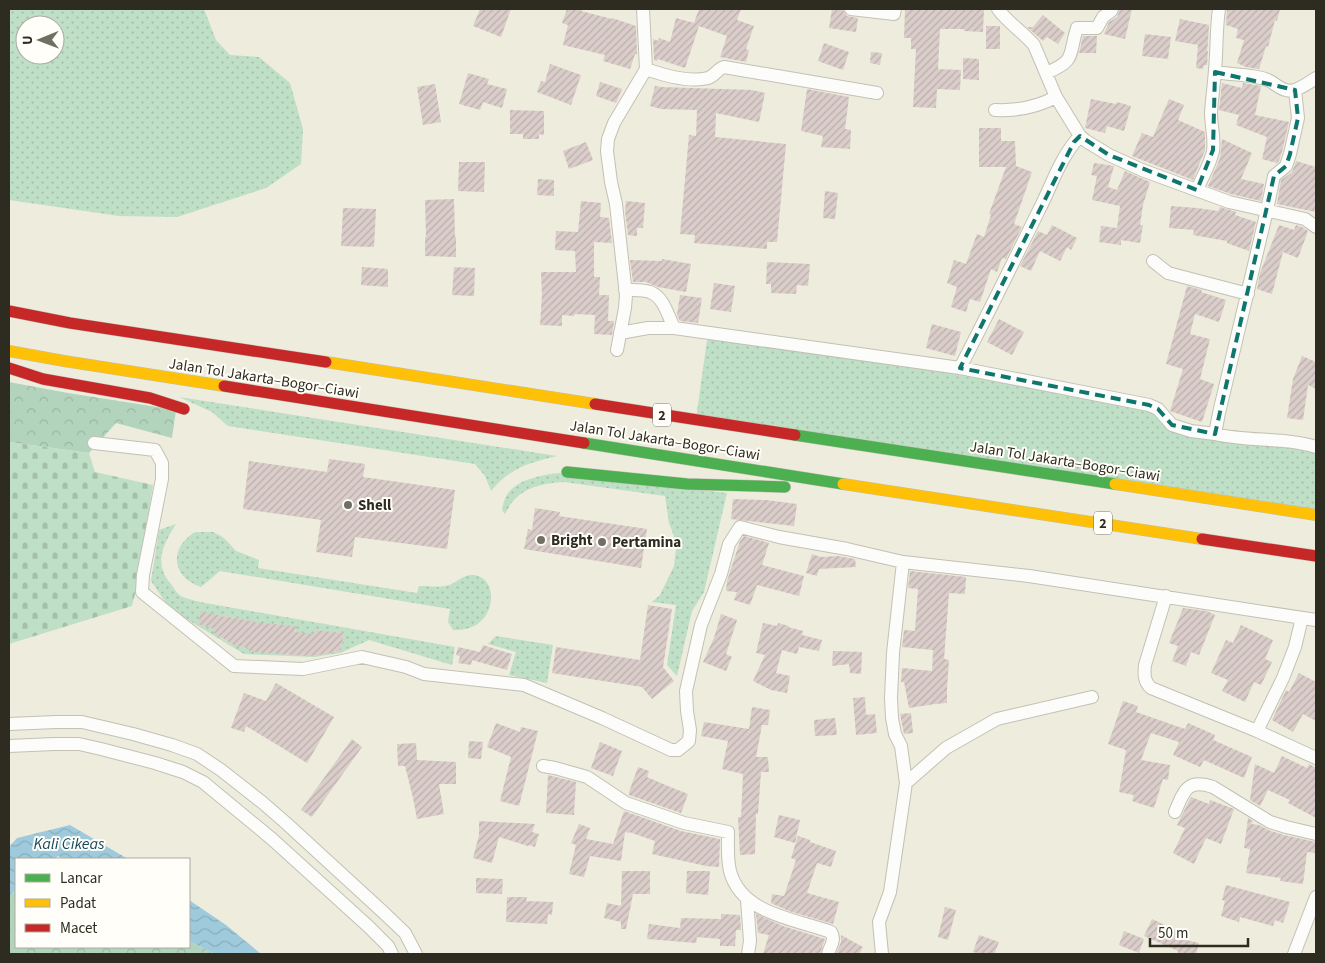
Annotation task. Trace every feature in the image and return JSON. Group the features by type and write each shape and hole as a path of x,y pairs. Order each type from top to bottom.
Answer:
{"highway":[{"name":"Jalan Tol Jakarta–Bogor–Ciawi","path":"9,311 70,323 1316,515"},
{"name":"Jalan Tol Jakarta–Bogor–Ciawi","path":"9,351 889,491 1316,556"},
{"path":"9,368 42,379 150,398 184,409"},
{"path":"567,472 687,484 889,491"}],"street":[{"path":"617,350 625,308 625,290 616,204 610,182 607,150 608,139 614,123 646,68 643,9"},
{"path":"851,9 894,14 895,9"},
{"path":"998,9 1034,45 1056,98 1080,136 1109,155 1142,170 1229,202 1305,219 1316,227"},
{"path":"1046,73 1065,63 1070,57 1077,28 1097,28 1112,9"},
{"path":"1197,190 1213,150 1214,141 1211,116 1219,9"},
{"path":"646,68 676,78 695,79 710,78 720,68 724,67 877,93"},
{"path":"1215,72 1269,80 1280,88 1289,90 1295,90 1316,78"},
{"path":"1215,434 1268,210 1274,176 1286,166 1290,154 1298,118 1295,90"},
{"path":"995,110 1032,107 1056,98"},
{"path":"960,368 1060,164 1080,136"},
{"path":"1153,262 1168,273 1248,294"},
{"path":"625,290 651,292 660,298 674,328"},
{"path":"620,333 648,328 674,328 960,368 1149,405 1158,409 1172,426 1191,431 1233,438 1302,442 1316,447"},
{"path":"94,443 155,450 162,463 162,479 143,575 142,592 234,666 303,669 362,657 424,674 524,685 671,750 678,750 689,741 690,730 686,691 701,625 729,544 740,527 779,537 848,549 904,562 1029,576 1316,620"},
{"path":"882,954 879,922 890,892 906,783 901,746 895,734 892,718 891,698 893,653 904,562"},
{"path":"1166,596 1145,665 1144,672 1147,684 1152,688 1257,731 1316,758"},
{"path":"1257,731 1283,678 1295,647 1302,618"},
{"path":"906,783 946,748 997,719 1092,697"},
{"path":"9,724 82,722 134,734 197,754 222,770 263,802 405,933 416,954"},
{"path":"9,746 79,744 101,748 184,772 203,782 272,839 388,946 392,954"},
{"path":"543,766 587,777 626,803 684,823 728,832 730,870 734,883 747,899 772,914 831,932 834,941 828,954"},
{"path":"1175,812 1187,788 1194,784 1204,784 1213,787 1270,822 1316,834"},
{"path":"1294,954 1316,897"},
{"path":"747,899 750,941 748,954"}],"highlighted area":[{"path":"1215,72 1295,90 1298,118 1290,154 1286,166 1274,176 1215,434 1172,425 1158,409 1149,405 960,368 1074,142 1080,136 1109,155 1197,190 1213,150"}],"green space":[{"path":"9,9 204,9 216,40 230,55 259,57 290,83 303,129 301,164 266,188 177,217 119,216 9,200"},
{"path":"708,333 1149,405 1172,425 1316,445 1316,515 696,419"},
{"path":"9,382 176,410 172,438 116,423 89,453 9,442"},
{"path":"179,397 557,456 513,471 491,491 485,476 475,464 228,426 212,412"},
{"path":"9,442 89,453 95,472 153,485 132,606 9,644"},
{"path":"559,473 727,493 704,592 692,611 677,676 667,665 676,605 652,602 660,595 674,566 676,548 669,523 665,496 557,482 544,484 525,491 514,500 505,514 502,510 506,497 517,485 538,477"},
{"path":"176,524 167,539 161,561 162,569 166,576 177,592 183,597 200,602 455,647 452,665 369,640 340,653 314,657 244,654 170,609 151,581 159,530","holes":["224,616 252,621 247,647 235,646 221,638","269,624 296,626 293,655 267,653","316,630 344,633 341,650 313,655"]},
{"path":"195,532 213,532 221,536 236,551 259,560 258,568 417,593 419,586 446,586 461,578 474,575 481,577 490,588 491,602 486,616 478,624 460,630 453,630 448,622 450,609 220,571 201,587 184,576 177,562 181,546"},
{"path":"496,636 553,645 547,683 509,675 516,652 488,644"},
{"path":"15,891 15,948 190,948 190,942 215,954 9,954 9,896"}],"water":[{"name":"Kali Cikeas","path":"70,825 126,858 62,858 58,856 55,858 15,858 15,891 9,896 9,847 17,838"},
{"path":"190,901 226,925 261,954 215,954 190,942"}],"building":[{"path":"480,9 511,9 501,37 473,26"},
{"path":"567,9 582,9 581,11 636,26 637,54 635,54 630,69 603,61 605,55 563,45 568,25 562,23"},
{"path":"699,9 741,9 737,20 754,26 746,49 749,50 746,62 720,57 727,36 699,26 685,68 658,59 657,61 654,60 653,39 658,41 659,38 670,42 676,18 694,23"},
{"path":"832,9 843,10 847,16 858,18 856,32 829,28"},
{"path":"905,9 984,9 983,32 964,31 964,29 940,29 938,69 961,70 960,90 937,89 936,108 913,107 916,49 911,49 911,38 904,38"},
{"path":"1120,9 1132,9 1125,39 1104,34 1109,22 1117,17"},
{"path":"1227,9 1280,9 1259,69 1237,63 1244,40 1236,38 1238,29 1226,25"},
{"path":"1043,15 1065,33 1058,44 1047,37 1043,41 1027,27 1033,27"},
{"path":"1180,19 1209,25 1207,65 1204,65 1203,69 1196,68 1198,45 1175,41"},
{"path":"986,26 1000,26 1000,49 986,49"},
{"path":"1145,34 1171,37 1168,59 1142,56"},
{"path":"1083,36 1097,36 1096,53 1079,53"},
{"path":"824,43 849,52 843,70 818,61"},
{"path":"871,52 882,53 880,65 870,63"},
{"path":"963,58 979,59 979,80 963,79"},
{"path":"550,64 581,75 571,105 537,92 541,81 545,82"},
{"path":"468,73 489,79 487,84 507,89 502,108 483,102 480,110 459,104"},
{"path":"600,82 622,89 616,103 596,96"},
{"path":"1222,83 1242,88 1243,83 1261,86 1255,115 1289,122 1282,152 1277,163 1262,159 1267,137 1236,125 1239,115 1219,110"},
{"path":"435,84 441,122 423,125 417,87"},
{"path":"655,86 752,90 765,93 759,122 716,113 715,137 786,144 777,242 767,242 767,249 694,243 695,235 680,234 689,135 696,136 697,110 661,109 650,106"},
{"path":"807,89 849,97 845,129 851,130 850,149 821,147 823,136 801,131"},
{"path":"1091,99 1116,104 1117,102 1131,106 1124,131 1107,126 1105,133 1085,128"},
{"path":"1169,99 1184,105 1178,120 1205,132 1205,150 1193,180 1132,156 1142,133 1153,137"},
{"path":"510,110 544,111 544,135 539,134 539,139 523,139 523,134 510,134"},
{"path":"979,128 1001,128 1001,141 1015,141 1016,166 1032,172 1014,224 1022,227 1006,259 1002,258 997,272 991,269 980,302 970,299 966,312 951,307 957,287 947,283 954,260 966,264 977,234 984,237 991,215 989,214 1006,167 979,167"},
{"path":"1222,139 1252,153 1241,179 1264,184 1261,201 1208,186 1220,158"},
{"path":"586,142 593,160 569,169 563,151"},
{"path":"1296,161 1316,167 1316,212 1277,204 1281,180 1292,172"},
{"path":"459,162 485,162 484,192 458,191"},
{"path":"1094,163 1114,166 1108,187 1117,190 1125,171 1150,182 1143,205 1140,225 1143,225 1140,243 1121,240 1121,245 1099,242 1101,226 1117,228 1120,206 1092,200 1097,176 1091,175"},
{"path":"538,179 554,180 554,196 537,195"},
{"path":"825,191 838,193 835,219 823,218"},
{"path":"454,199 456,257 425,256 425,200"},
{"path":"581,201 601,203 600,217 609,218 612,243 594,242 594,277 600,277 599,295 609,295 608,321 614,321 612,335 594,334 595,315 562,315 562,326 540,325 541,272 576,272 575,251 555,250 556,231 578,232"},
{"path":"626,201 645,203 643,228 637,228 637,236 628,235 625,211"},
{"path":"1171,206 1218,211 1220,207 1236,212 1235,215 1256,222 1249,251 1227,243 1227,241 1193,235 1194,230 1169,228"},
{"path":"343,208 376,209 374,247 341,246"},
{"path":"1052,225 1077,238 1071,250 1067,247 1060,261 1040,251 1031,271 1020,266 1038,231 1047,235"},
{"path":"1279,225 1294,230 1296,225 1308,231 1298,258 1283,252 1272,294 1257,289 1260,273"},
{"path":"662,259 691,264 686,292 658,287 646,282 633,282 630,260 662,261"},
{"path":"767,262 810,264 808,286 797,285 796,294 771,293 771,284 766,284"},
{"path":"362,267 388,269 388,287 361,285"},
{"path":"454,267 475,268 474,296 452,295"},
{"path":"714,283 735,286 731,312 710,309"},
{"path":"1187,286 1226,300 1219,322 1195,314 1190,334 1210,339 1200,379 1214,384 1202,422 1170,411 1183,369 1166,364"},
{"path":"680,295 702,298 698,323 680,321 677,315"},
{"path":"999,319 1024,332 1012,355 987,342"},
{"path":"932,324 961,332 955,356 926,348"},
{"path":"1302,356 1316,362 1316,389 1308,385 1303,420 1287,418 1293,379"},
{"name":"Shell","path":"329,459 365,464 363,477 455,490 447,549 355,537 352,557 316,552 321,520 243,509 249,461 327,472"},
{"path":"733,499 766,500 797,504 794,526 731,519"},
{"name":"Pertamina","path":"535,508 560,512 559,516 647,529 641,568 524,549 528,529 532,530"},
{"path":"744,536 769,543 762,565 804,576 799,596 757,585 750,605 734,600 737,592 726,591 727,581 740,541"},
{"path":"812,554 821,557 838,556 855,559 856,567 819,569 817,576 806,573"},
{"path":"910,571 966,577 965,594 949,593 944,659 949,660 947,703 909,708 904,682 901,682 902,668 932,671 933,650 902,647 904,630 915,631 918,589 908,588"},
{"path":"648,605 672,609 663,667 674,681 652,699 642,687 552,673 556,647 640,660"},
{"path":"1183,608 1207,611 1215,615 1199,655 1191,652 1186,666 1172,661 1178,646 1169,643"},
{"path":"201,611 252,622 296,626 295,632 315,634 316,630 344,633 341,650 309,656 249,651 249,648 235,646 214,633 215,629 198,624"},
{"path":"721,614 737,620 726,654 732,657 726,671 703,662 714,638"},
{"path":"763,623 777,626 778,623 789,626 803,631 802,635 822,640 819,651 799,647 797,654 782,650 776,673 790,676 787,693 771,690 753,681 765,655 756,653"},
{"path":"1241,625 1273,640 1265,659 1272,662 1261,685 1254,682 1245,702 1222,691 1228,680 1211,673 1226,640 1233,643"},
{"path":"483,645 512,654 507,670 472,660 471,665 458,663 460,656 456,655 458,647 480,652"},
{"path":"833,651 862,652 861,674 850,673 849,664 832,666"},
{"path":"1299,673 1316,682 1316,721 1303,714 1293,732 1272,720 1286,690 1289,692"},
{"path":"276,683 334,717 307,763 246,726 244,732 231,728 244,693 266,701"},
{"path":"865,697 866,715 875,714 877,733 856,735 853,698"},
{"path":"1123,701 1138,706 1136,712 1185,729 1188,723 1215,735 1213,740 1252,757 1244,778 1204,760 1200,767 1173,755 1179,742 1151,733 1141,760 1170,765 1168,780 1163,779 1154,808 1132,801 1134,795 1119,792 1126,750 1108,744"},
{"path":"752,707 770,710 768,725 762,725 756,757 768,757 769,772 761,772 758,814 756,814 755,854 740,855 738,817 741,817 743,774 722,769 728,741 701,736 704,722 749,729"},
{"path":"911,713 913,733 904,734 900,714"},
{"path":"835,718 837,735 815,736 814,720"},
{"path":"496,723 520,732 521,727 538,731 519,806 500,801 511,757 487,747"},
{"path":"352,739 362,747 312,817 301,810"},
{"path":"469,741 483,742 481,759 468,758"},
{"path":"600,742 622,751 613,776 591,768"},
{"path":"416,743 417,760 456,762 456,784 439,784 444,814 417,819 405,766 398,766 397,744"},
{"path":"1282,756 1307,768 1309,764 1316,768 1316,818 1288,803 1290,800 1268,790 1260,806 1250,800 1255,764 1274,773"},
{"path":"638,767 649,771 647,777 688,794 681,813 629,795"},
{"path":"548,775 576,782 574,815 546,813"},
{"path":"1191,797 1209,804 1210,800 1234,809 1221,844 1206,838 1194,864 1173,853 1185,828 1177,825"},
{"path":"624,811 681,831 720,839 719,867 652,854 655,841 625,832 621,861 590,856 584,877 569,874 576,845 571,843 579,824 590,828 586,839 613,844"},
{"path":"779,815 800,820 795,843 774,837"},
{"path":"1248,818 1253,821 1251,824 1259,825 1268,830 1316,842 1316,853 1307,852 1303,884 1280,881 1281,878 1246,873 1250,849 1244,848"},
{"path":"479,821 535,824 532,832 539,834 535,847 499,837 492,863 473,858 479,835"},
{"path":"798,836 836,851 831,867 817,863 807,893 839,902 833,924 789,911 771,903 772,894 784,896 796,860 791,858"},
{"path":"622,871 650,871 650,894 633,894 626,929 621,929 621,922 604,918 607,903 621,906"},
{"path":"687,871 710,871 708,895 686,893"},
{"path":"476,878 503,879 502,894 476,893"},
{"path":"1226,885 1290,902 1283,923 1275,920 1273,926 1240,917 1239,922 1221,916 1225,901 1222,900"},
{"path":"507,897 527,897 526,901 553,902 552,915 548,914 547,924 506,922"},
{"path":"945,907 956,910 948,940 938,937"},
{"path":"721,914 740,915 741,930 736,930 735,946 720,946 720,939 697,937 696,943 647,939 649,924 680,928 681,918 721,919"},
{"path":"756,914 783,926 825,939 820,954 763,954 769,935 758,933"},
{"path":"1152,919 1180,932 1177,938 1199,943 1196,954 1178,954 1178,951 1144,936"},
{"path":"1124,931 1144,939 1139,953 1119,945"},
{"path":"841,935 863,947 859,954 836,954 841,942"},
{"path":"979,935 999,942 994,954 973,952"}],"traffic: fast":[{"path":"795,435 1115,484"},
{"path":"584,443 843,484"},
{"path":"567,472 687,484 785,487"}],"traffic: slow":[{"path":"9,351 224,386"},
{"path":"326,362 595,404"},
{"path":"843,484 1202,539"},
{"path":"1115,484 1316,515"}],"traffic: jam":[{"path":"9,311 70,323 326,362"},
{"path":"9,368 43,379 150,398 184,409"},
{"path":"224,386 584,443"},
{"path":"595,404 795,435"},
{"path":"1202,539 1316,556"}],"place":[{"name":"Shell","path":"348,505"},
{"name":"Bright","path":"541,540"},
{"name":"Pertamina","path":"602,542"}]}
